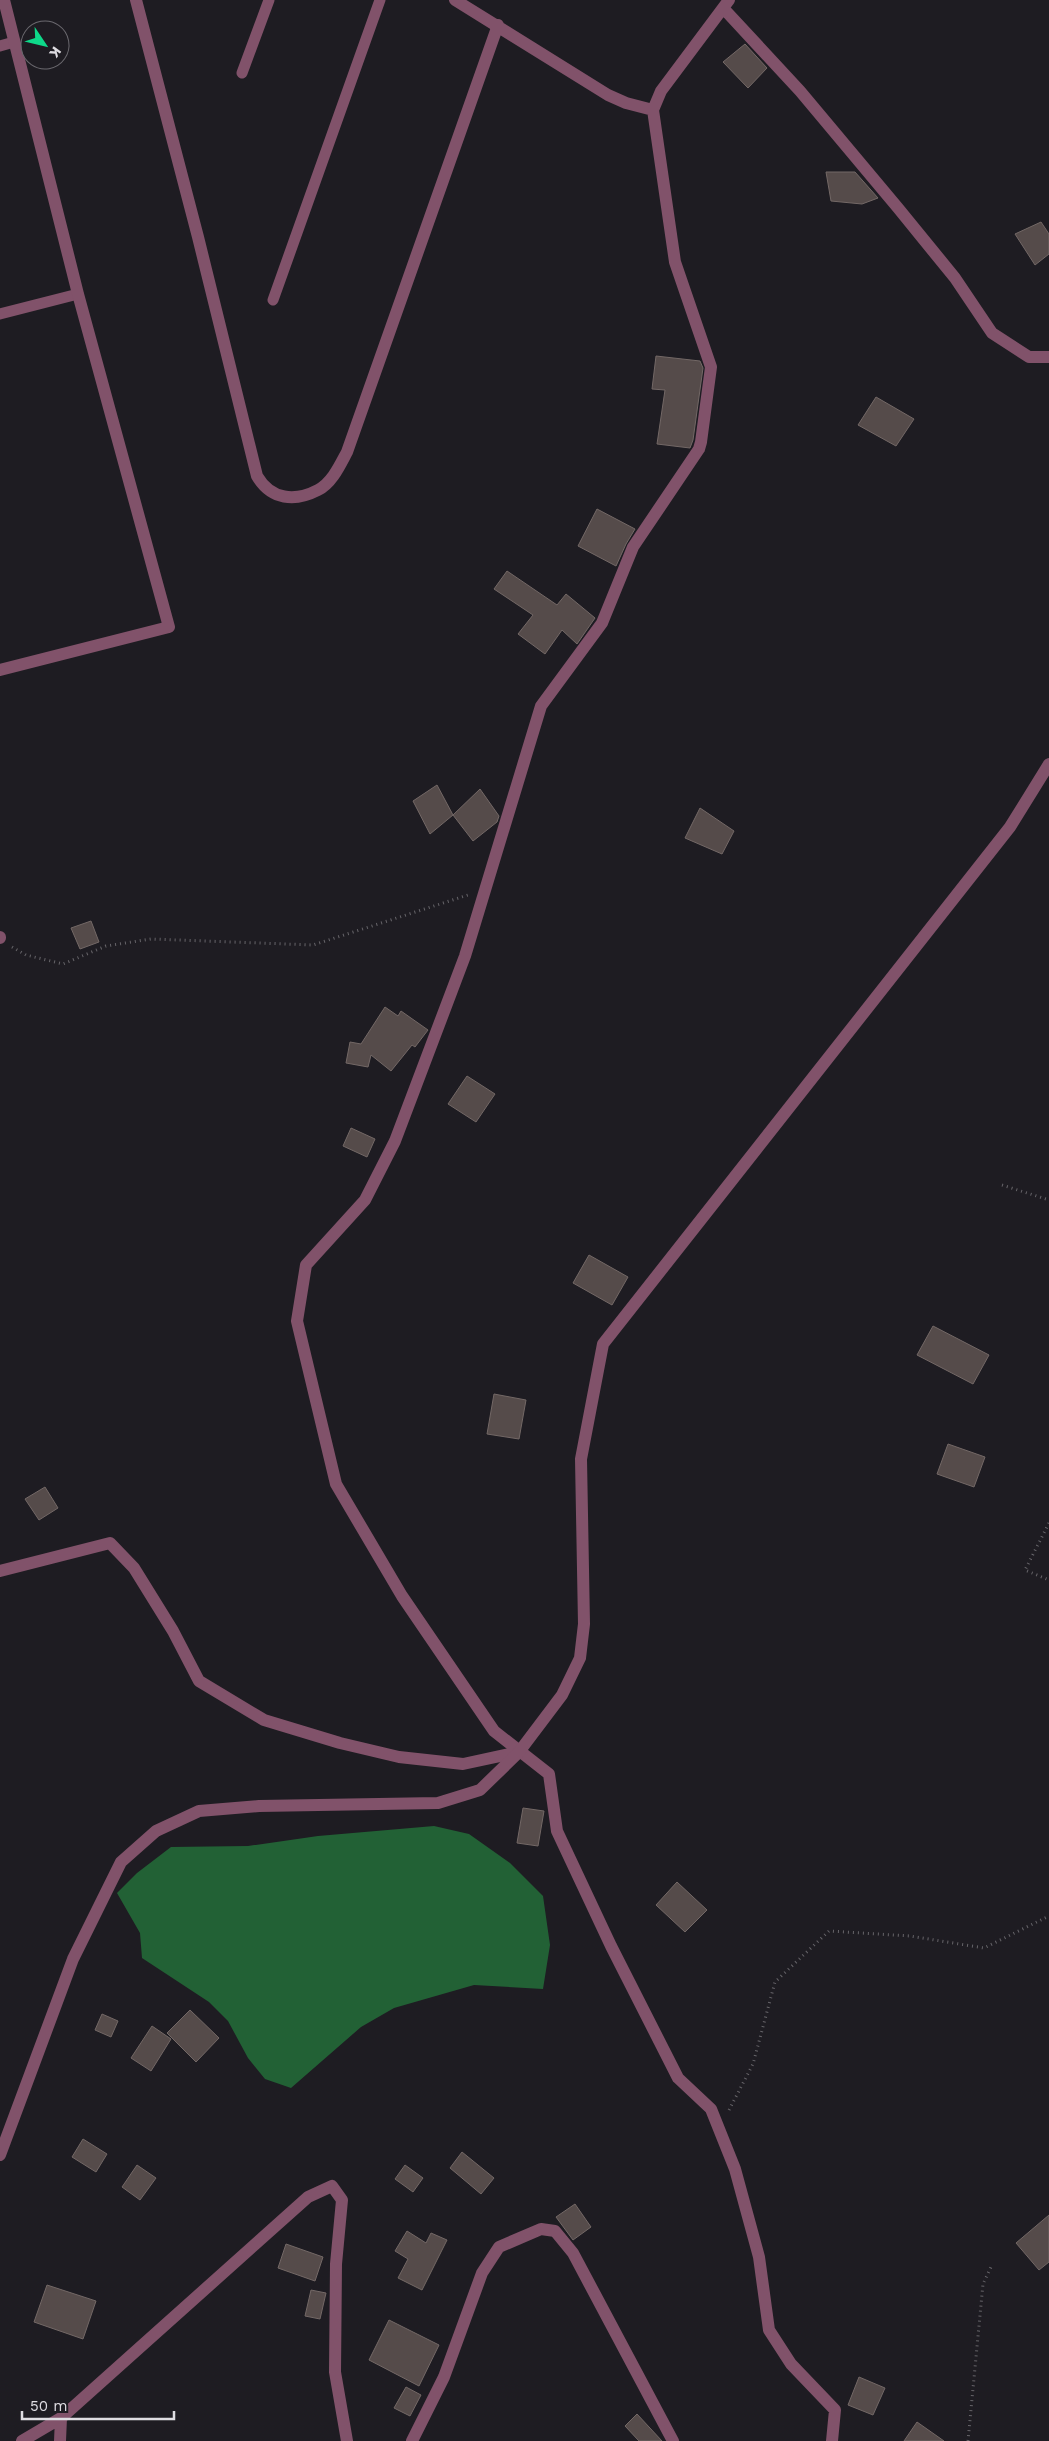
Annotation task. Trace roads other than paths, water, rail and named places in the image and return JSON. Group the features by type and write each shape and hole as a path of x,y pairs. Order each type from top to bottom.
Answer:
{"street":[{"path":"0,670 169,627 78,294 4,0"},
{"path":"136,0 198,237 257,476 268,491 293,498 319,489 333,475 347,452 498,26"},
{"path":"455,0 608,95 626,103 653,110"},
{"path":"832,2441 835,2410 791,2364 769,2330 759,2257 735,2169 711,2109 678,2078 607,1937 557,1831 549,1774 494,1731 402,1596 336,1484 296,1321 306,1265 365,1200 395,1141 465,956 541,706 602,622 633,547 699,449 711,367 674,262 653,110 661,91 726,5 904,215 955,278 992,333 1029,357 1049,357"},
{"path":"0,2155 73,1959 121,1862 156,1831 199,1811 259,1806 438,1803 480,1790 519,1752 562,1695 580,1658 584,1624 581,1459 603,1344 1010,827 1049,764"},
{"path":"0,1571 110,1544 134,1568 173,1631 199,1681 264,1720 340,1743 399,1757 463,1764 519,1752"},
{"path":"22,2441 61,2418 308,2197 332,2186 342,2200 336,2264 335,2372 347,2441"},
{"path":"412,2441 444,2377 482,2273 499,2247 541,2229 555,2231 573,2253 673,2441"},
{"path":"60,2441 61,2418"}],"lane":[{"path":"242,73 269,0"},
{"path":"273,300 380,0"},
{"path":"0,46 14,42"},
{"path":"0,314 78,294"}]}
